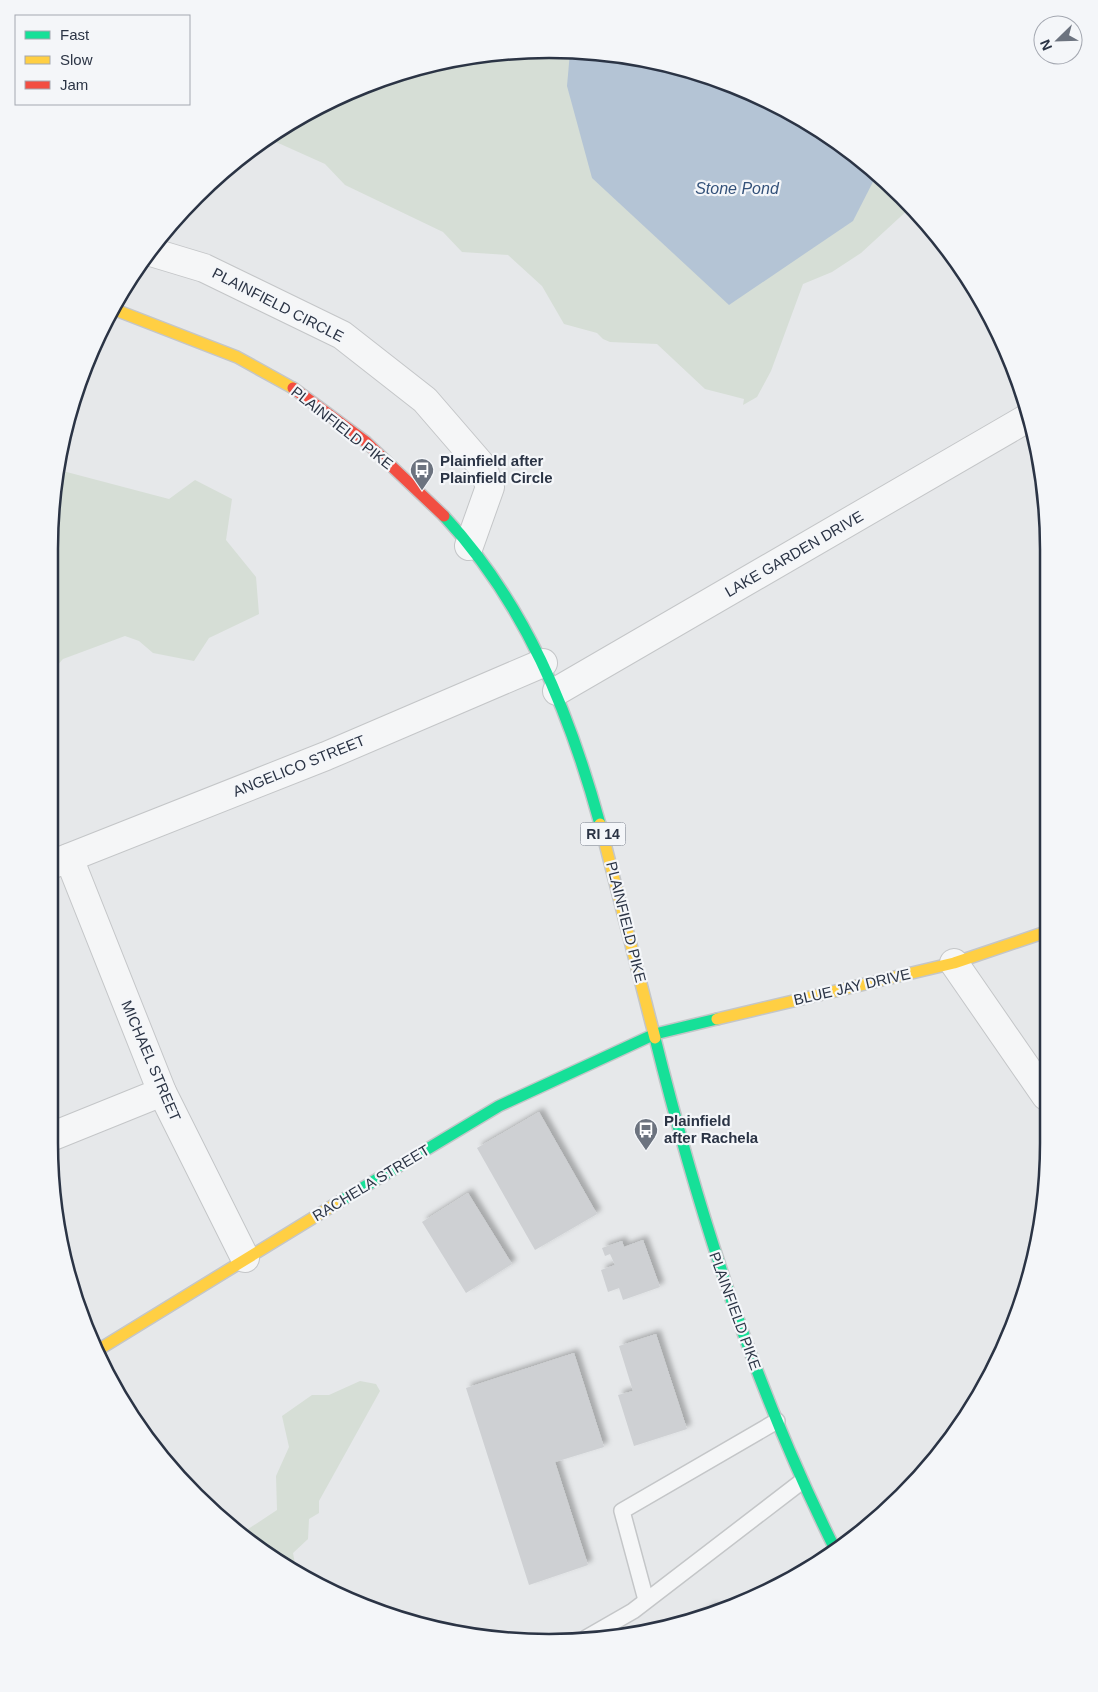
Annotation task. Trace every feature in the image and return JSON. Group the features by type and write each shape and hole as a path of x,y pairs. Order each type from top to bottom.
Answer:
{"main road":[{"name":"PLAINFIELD PIKE","path":"119,311 243,360 305,396 384,458 437,510 485,564 520,618 557,692 577,742 600,822 684,1152 724,1290 776,1422 802,1482 833,1544"},
{"name":"BLUE JAY DRIVE","path":"655,1034 954,963 1040,934"},
{"name":"RACHELA STREET","path":"102,1347 245,1258 500,1106 655,1034"}],"street":[{"name":"PLAINFIELD CIRCLE","path":"156,254 204,268 342,335 425,400 482,466 490,487 468,546"},
{"name":"LAKE GARDEN DRIVE","path":"557,692 1023,420"},
{"name":"ANGELICO STREET","path":"61,862 326,756 543,663"},
{"name":"MICHAEL STREET","path":"61,862 162,1092 245,1258"},
{"path":"954,963 1040,1087"},
{"path":"58,1134 162,1092"}],"lane":[{"path":"646,1600 622,1511 776,1422"},
{"path":"598,1631 634,1611 802,1482"}],"shaded area":[{"path":"517,59 581,59 613,62 676,74 737,95 766,108 795,123 848,159 873,179 906,211 861,253 832,272 803,284 771,371 757,397 743,405 744,399 705,389 657,344 610,342 603,339 597,333 564,324 542,286 508,255 462,252 443,232 345,185 325,164 276,142 276,140 303,123 332,108 361,95 422,74 453,67"},
{"path":"64,471 169,499 195,480 232,499 226,540 256,577 259,614 209,638 194,661 153,653 139,641 125,636 63,659 58,664 59,517"},
{"path":"360,1381 376,1384 380,1391 319,1501 319,1513 309,1519 308,1539 293,1553 295,1564 246,1530 277,1510 276,1476 289,1447 282,1416 312,1395 329,1395"}],"water":[{"name":"Stone Pond","path":"569,59 613,62 676,74 737,95 795,123 822,140 874,180 853,221 729,305 592,178 567,86"}],"building":[{"path":"539,1112 597,1214 535,1250 477,1148"},
{"path":"468,1193 512,1264 466,1293 422,1222"},
{"path":"643,1240 660,1287 623,1300 619,1288 608,1292 601,1270 615,1265 610,1254 605,1256 602,1248 622,1241 624,1247"},
{"path":"656,1334 687,1429 634,1446 618,1395 633,1391 619,1346"},
{"path":"574,1353 604,1447 555,1462 588,1565 529,1585 466,1388"}],"traffic: fast":[{"path":"444,516 473,550 498,585 521,622 541,660 574,740 600,824"},
{"path":"334,1205 499,1106 655,1034 717,1019"},
{"path":"655,1038 690,1170 731,1299 779,1427 833,1544"}],"traffic: slow":[{"path":"119,311 237,357 293,388"},
{"path":"600,824 655,1038"},
{"path":"717,1019 954,963 1040,934"},
{"path":"102,1347 334,1205"}],"traffic: jam":[{"path":"293,388 366,442 444,516"}],"place":[{"name":"Plainfield after Plainfield Circle","path":"422,491"},
{"name":"Plainfield after Rachela","path":"646,1151"}]}
